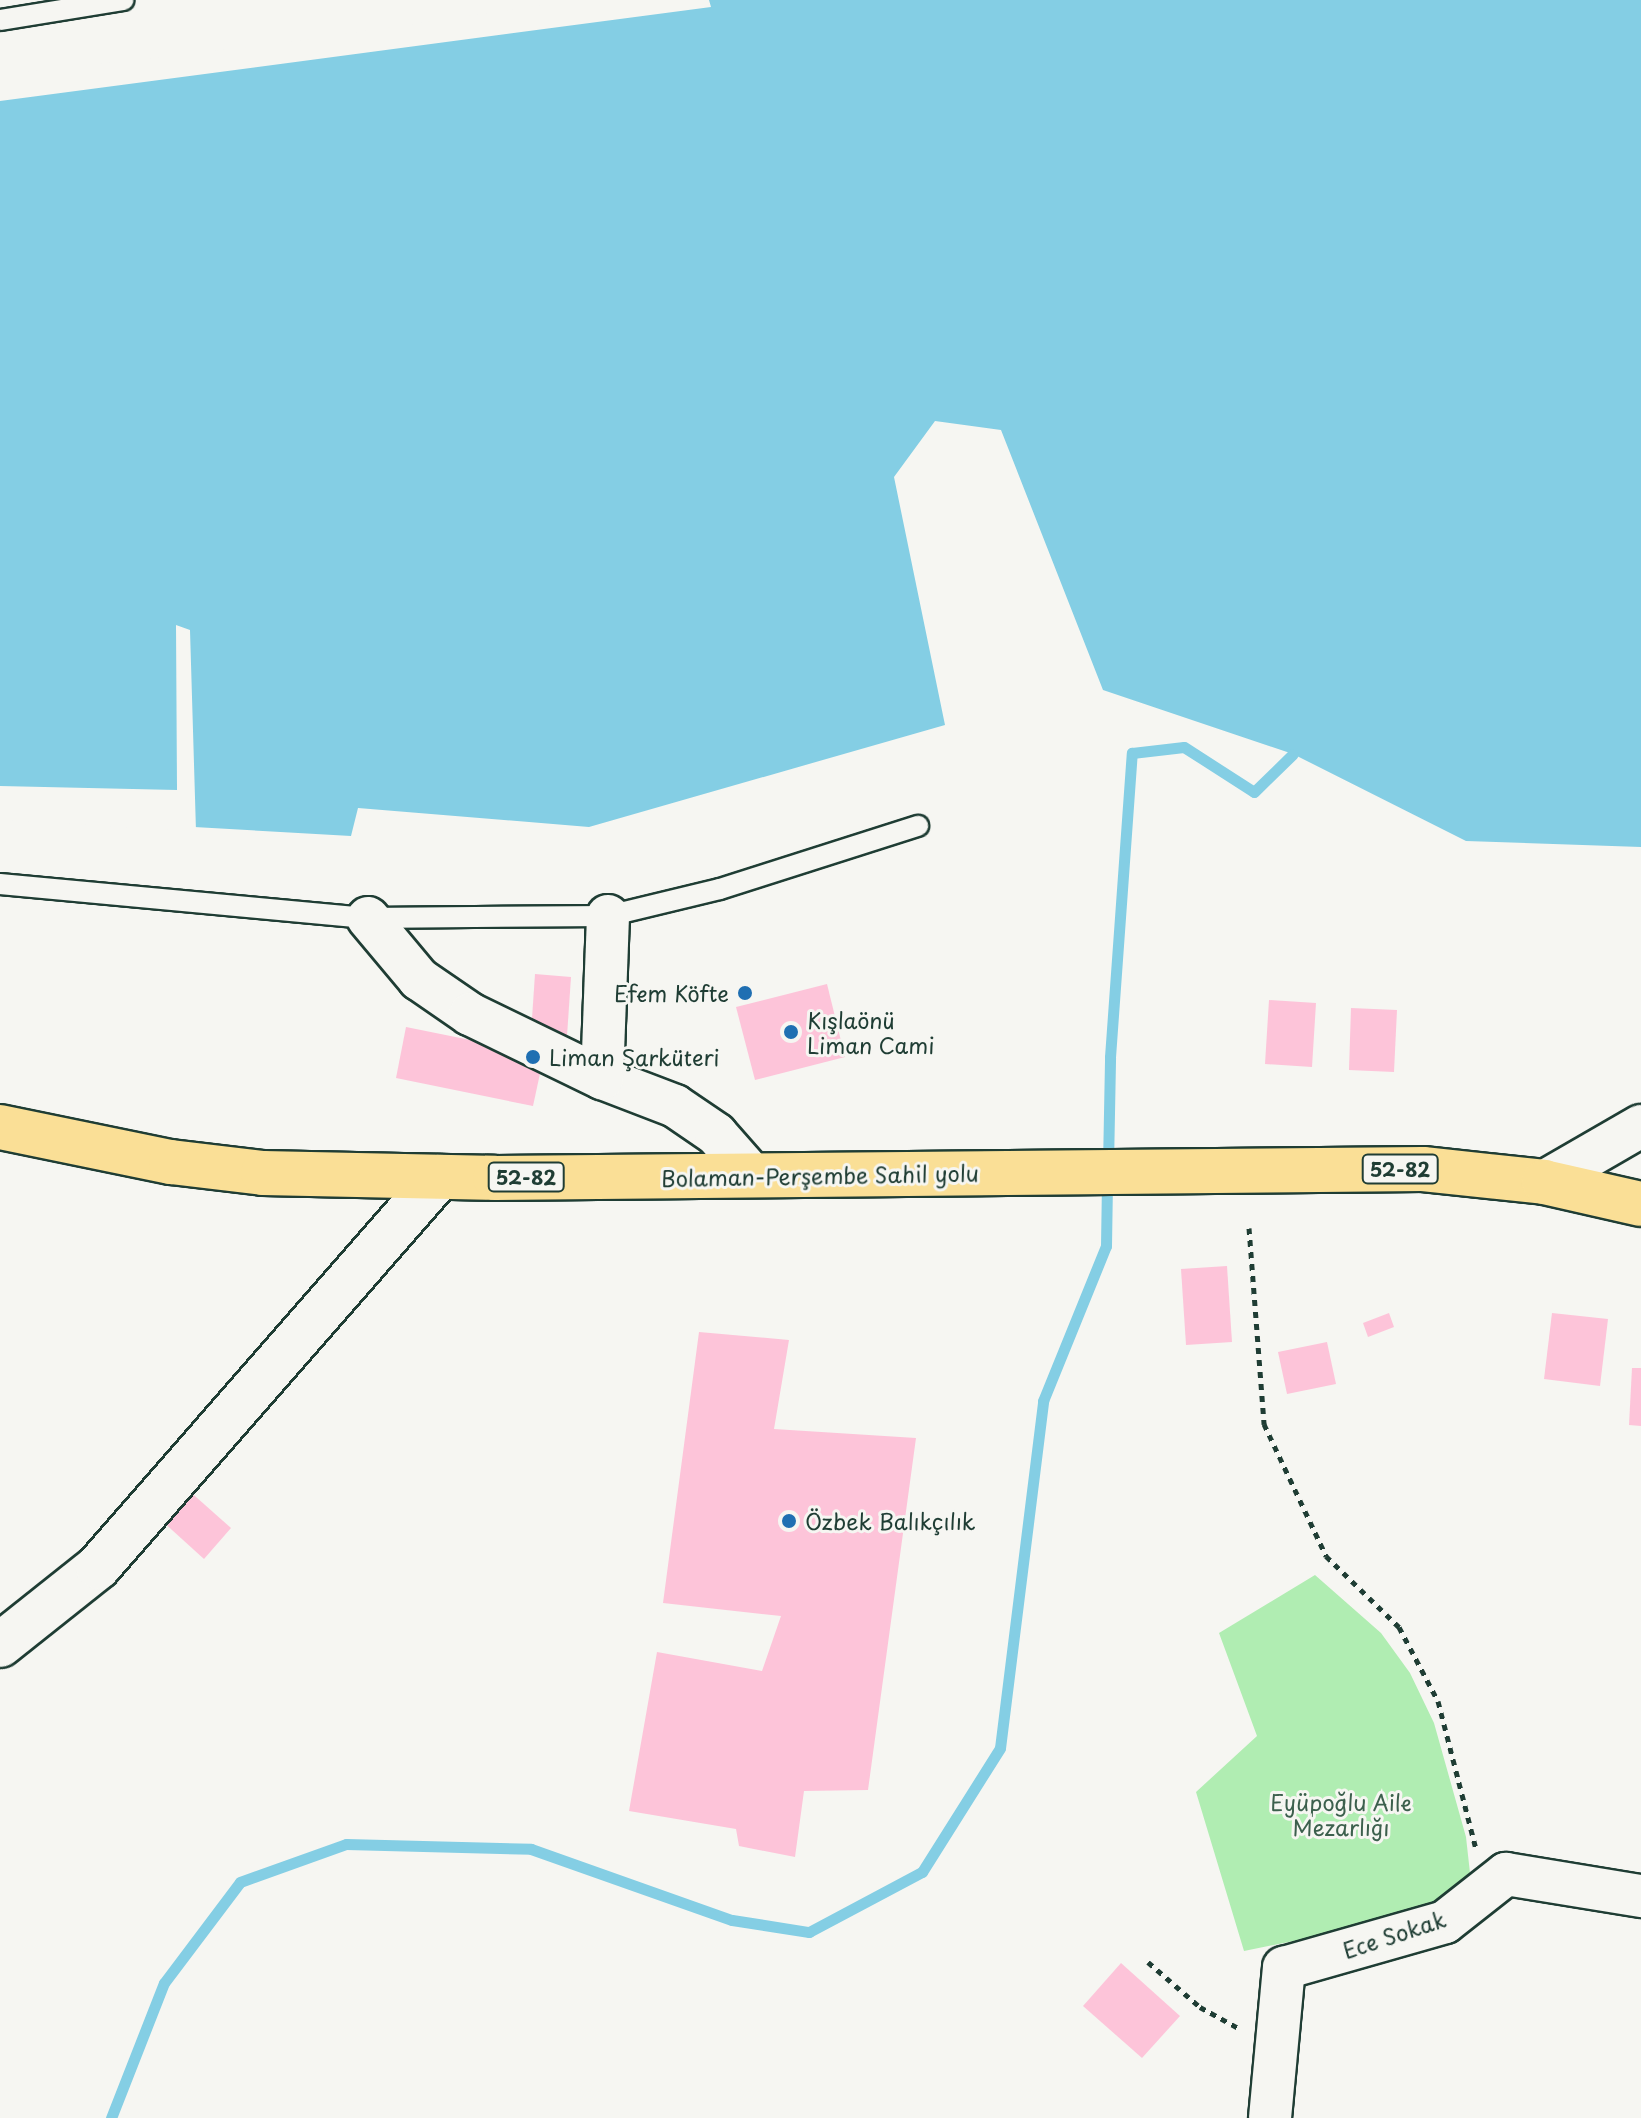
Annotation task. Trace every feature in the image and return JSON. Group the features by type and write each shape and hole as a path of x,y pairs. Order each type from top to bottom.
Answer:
{"main road":[{"name":"Bolaman-Perşembe Sahil yolu","path":"0,1127 171,1162 263,1173 439,1177 1423,1169 1544,1182 1641,1204"}],"street":[{"path":"602,1078 608,916"},
{"path":"368,918 419,979 470,1014 602,1078 675,1106 716,1134 752,1175"},
{"path":"1544,1182 1641,1126"},
{"path":"0,1645 98,1567 439,1177"},
{"name":"Ece Sokak","path":"1270,2118 1284,1968 1445,1922 1506,1874 1641,1896"}],"lane":[{"path":"0,20 123,0"},
{"path":"0,884 368,918 608,916 720,889 918,826"}],"path":[{"path":"1249,1228 1264,1424 1326,1556 1399,1627 1438,1701 1487,1889"},
{"path":"1148,1962 1200,2007 1276,2048"}],"green space":[{"name":"Eyüpoğlu Aile Mezarlığı","path":"1315,1575 1381,1633 1410,1673 1434,1723 1466,1837 1471,1882 1428,1914 1244,1951 1196,1792 1257,1736 1219,1633"}],"water":[{"path":"607,0 1641,0 1641,847 1466,841 1293,754 1103,690 1001,430 935,421 894,477 945,725 589,827 358,808 351,836 0,816 0,80 268,49"}],"pier":[{"path":"579,0 709,0 711,7 0,101 0,75 268,45"},
{"path":"176,625 190,630 196,831 0,820 0,786 177,790"}],"building":[{"path":"535,974 571,977 567,1036 531,1033"},
{"name":"Kışlaönü Liman Cami","path":"827,984 845,1057 755,1080 736,1007"},
{"path":"1269,1000 1316,1003 1312,1067 1265,1064"},
{"path":"1351,1008 1397,1010 1394,1072 1349,1070"},
{"path":"406,1027 544,1055 533,1106 396,1078"},
{"path":"1227,1266 1232,1342 1186,1345 1181,1269"},
{"path":"1389,1313 1394,1327 1368,1337 1363,1323"},
{"path":"1552,1313 1608,1319 1600,1386 1544,1379"},
{"path":"699,1332 789,1340 774,1429 916,1438 868,1790 804,1791 795,1857 739,1846 736,1829 629,1811 657,1652 762,1671 781,1616 663,1603"},
{"path":"1327,1342 1336,1384 1287,1394 1278,1352"},
{"path":"1632,1368 1641,1368 1641,1426 1629,1425"},
{"path":"187,1489 231,1528 204,1559 161,1520"},
{"path":"1121,1963 1180,2016 1142,2058 1083,2006"}],"waterway":[{"path":"1108,1165 1110,1057 1132,753 1184,747 1254,792 1293,754"},
{"path":"111,2118 164,1983 240,1882 346,1844 531,1849 732,1920 809,1932 922,1872 1000,1748 1043,1401 1106,1246 1107,1182"}],"place":[{"name":"Efem Köfte","path":"745,993"},
{"name":"Kışlaönü Liman Cami","path":"791,1032"},
{"name":"Liman Şarküteri","path":"533,1057"},
{"name":"Özbek Balıkçılık","path":"789,1521"}]}
